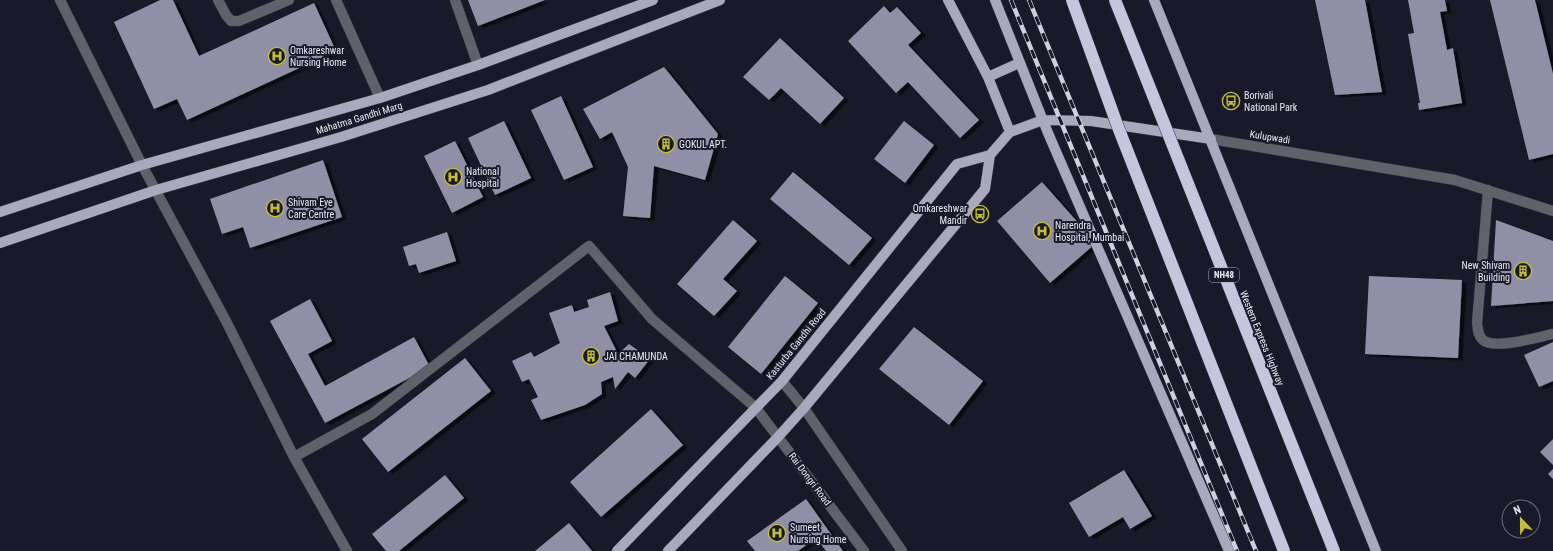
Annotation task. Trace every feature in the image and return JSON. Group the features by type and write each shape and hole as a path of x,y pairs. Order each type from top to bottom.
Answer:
{"highway":[{"path":"1072,0 1118,127 1284,551"},
{"name":"Western Express Highway","path":"1115,0 1334,551"}],"main road":[{"path":"0,212 142,165 380,98 478,65 653,0"},
{"name":"Mahatma Gandhi Marg","path":"0,243 156,190 341,137 488,90 720,0"},
{"path":"948,0 988,77 1010,132"},
{"path":"995,0 1031,93 1228,551"},
{"path":"1154,0 1376,551"},
{"path":"988,77 1019,63"},
{"name":"Kulupwadi","path":"990,155 1010,132 1043,120 1091,121 1211,139"},
{"path":"668,551 804,408 985,189 990,155"},
{"name":"Kasturba Gandhi Road","path":"617,551 782,381 957,164 990,155"}],"street":[{"path":"60,0 142,165 226,321 294,457 347,551"},
{"path":"218,0 231,21 239,21 289,0"},
{"path":"336,0 380,98"},
{"path":"455,0 478,65"},
{"name":"Kulupwadi","path":"1211,139 1455,180 1553,211"},
{"path":"1488,190 1477,323 1478,334 1484,341 1496,345 1553,334"},
{"name":"Rai Dongri Road","path":"294,457 372,414 590,246 652,319 756,408 864,551"},
{"path":"782,381 804,408 902,551"}],"building":[{"path":"160,0 173,0 199,56 314,3 336,51 187,120 177,99 154,109 114,22"},
{"path":"468,0 545,0 478,26"},
{"path":"1315,0 1365,0 1382,92 1335,95"},
{"path":"1408,0 1445,0 1447,11 1440,12 1447,50 1453,48 1462,103 1419,110 1418,103 1420,103 1408,34 1414,33"},
{"path":"1490,0 1535,0 1553,74 1553,154 1529,160"},
{"path":"884,6 890,13 897,7 921,33 908,45 979,120 960,138 908,82 896,93 848,41"},
{"path":"780,38 844,98 820,124 781,88 769,100 743,77"},
{"name":"GOKUL APT.","path":"664,67 718,134 705,180 654,166 650,218 623,216 628,167 612,132 600,139 583,109"},
{"path":"561,96 593,167 564,180 531,110"},
{"path":"504,121 531,178 495,195 468,138"},
{"path":"904,121 934,145 905,183 874,159"},
{"path":"455,141 483,197 452,213 424,156"},
{"path":"323,160 342,217 250,248 243,227 222,234 210,199"},
{"path":"793,172 872,238 849,265 770,199"},
{"path":"1042,182 1096,243 1050,283 997,221"},
{"path":"733,220 757,241 723,279 737,291 714,316 677,284"},
{"name":"New Shivam Building","path":"1496,220 1553,241 1553,301 1491,306"},
{"path":"447,232 456,261 419,273 416,264 409,266 403,247"},
{"path":"785,276 818,303 761,374 728,347"},
{"path":"1369,276 1462,280 1458,358 1365,354"},
{"name":"JAI CHAMUNDA","path":"610,292 618,321 604,326 618,354 629,344 650,359 635,378 628,372 615,389 613,377 601,382 602,394 585,405 541,420 531,400 538,397 529,379 522,382 512,361 531,352 534,357 560,343 549,313 572,305 574,312 589,307 587,300"},
{"path":"310,299 332,341 308,354 325,386 414,337 430,367 325,423 270,321"},
{"path":"914,327 983,381 949,425 879,369"},
{"path":"1553,342 1553,381 1539,387 1524,355"},
{"path":"465,358 491,391 388,472 362,439"},
{"path":"651,409 683,445 601,517 570,482"},
{"path":"1553,439 1553,465 1540,452"},
{"path":"1553,469 1553,479 1548,474"},
{"path":"1124,470 1152,516 1130,529 1123,517 1089,537 1069,503"},
{"path":"445,475 464,498 399,551 386,551 372,534"},
{"path":"806,499 843,551 826,551 816,538 798,551 755,551 747,541"},
{"path":"569,523 592,551 535,551"}],"railway":[{"path":"1011,0 1237,551"},
{"path":"1029,0 1256,551"}],"place":[{"name":"Omkareshwar Nursing Home","path":"277,56"},
{"name":"Borivali National Park","path":"1231,101"},
{"name":"GOKUL APT.","path":"666,144"},
{"name":"National Hospital","path":"453,177"},
{"name":"Shivam Eye Care Centre","path":"275,208"},
{"name":"Omkareshwar Mandir","path":"980,214"},
{"name":"Narendra Hospital, Mumbai","path":"1042,231"},
{"name":"New Shivam Building","path":"1523,271"},
{"name":"JAI CHAMUNDA","path":"591,356"},
{"name":"Sumeet Nursing Home","path":"777,533"}]}
